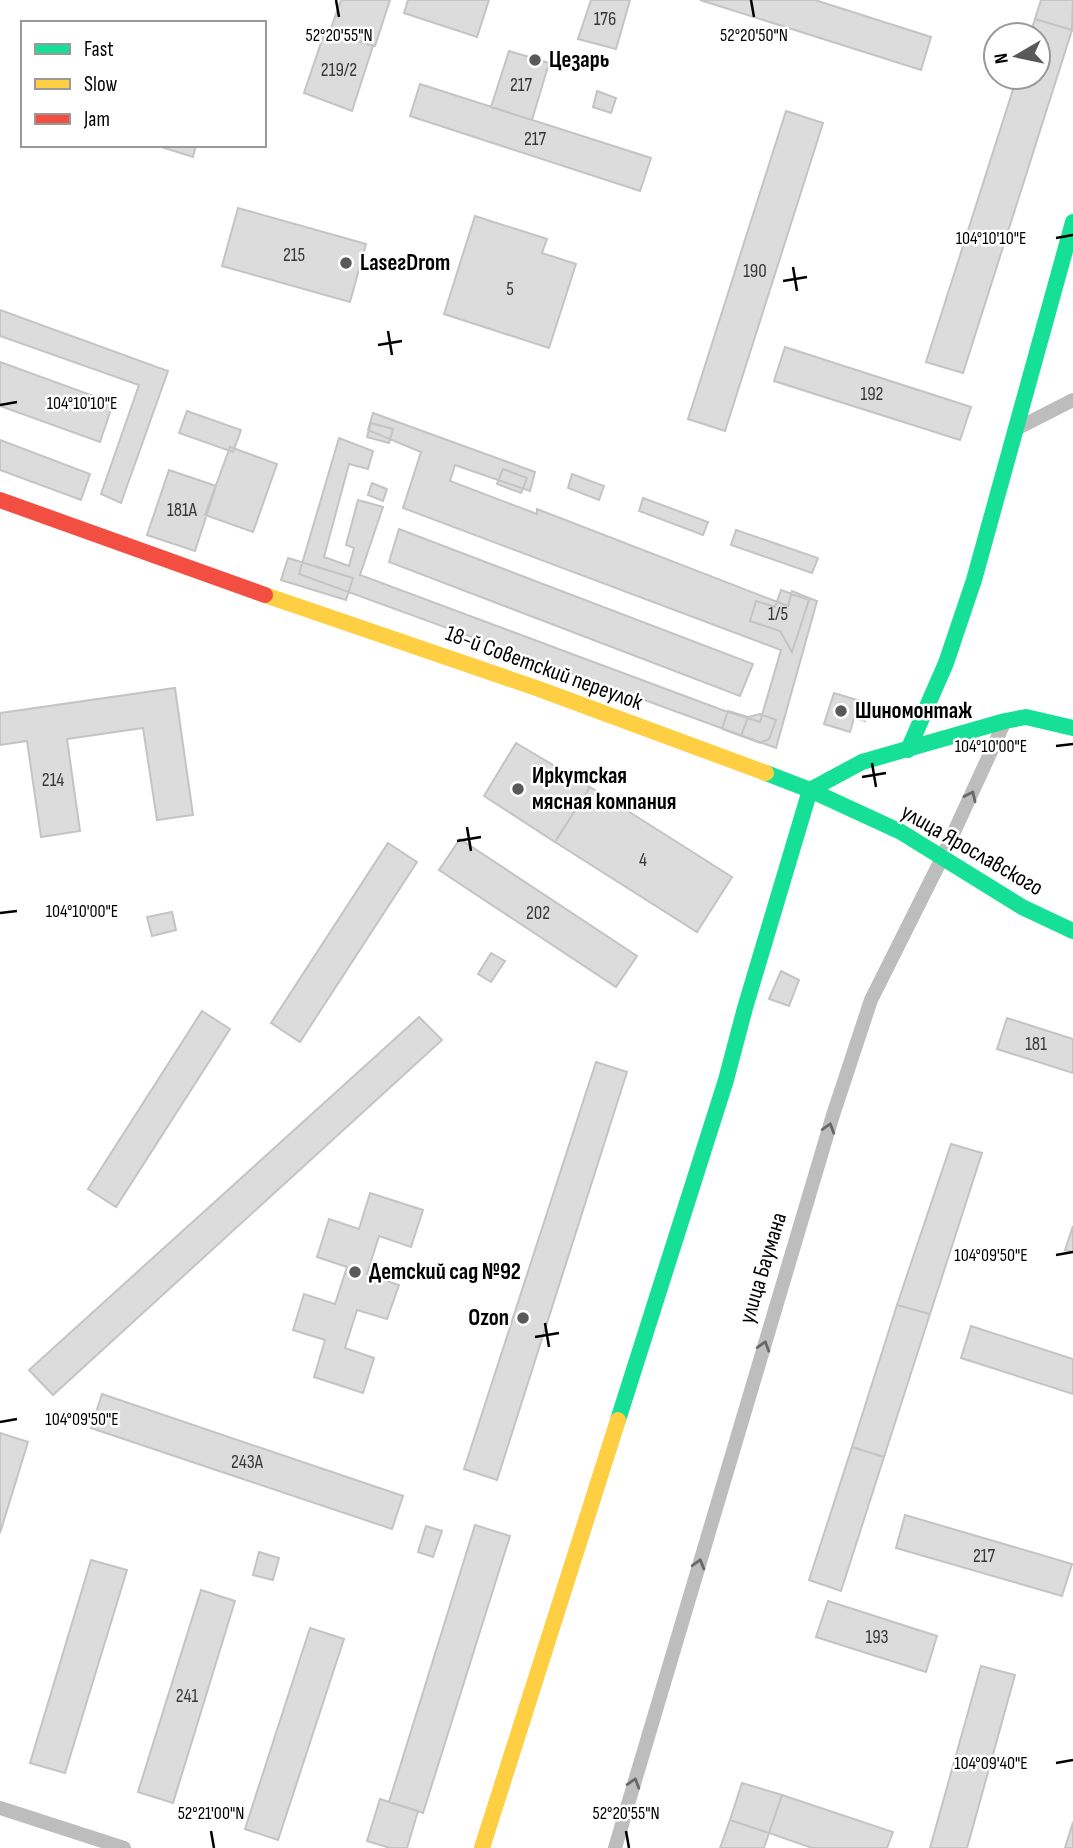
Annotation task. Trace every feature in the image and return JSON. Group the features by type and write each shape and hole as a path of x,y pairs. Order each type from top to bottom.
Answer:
{"street":[{"path":"908,750 950,652 974,580 1073,222"},
{"path":"1016,429 1073,400"},
{"name":"18-й Советский переулок","path":"0,500 539,689 810,790"},
{"path":"481,1848 726,1080 810,790 862,762 1005,721 1026,718 1073,728"},
{"name":"улица Баумана","path":"615,1848 855,1049 872,1000 1005,721"},
{"name":"улица Ярославского","path":"810,790 901,832 1022,907 1073,931"},
{"path":"0,1808 124,1848"}],"building":[{"path":"341,0 390,0 375,46 330,31"},
{"path":"408,0 489,0 477,37 404,13"},
{"path":"591,0 630,0 616,49 578,39"},
{"path":"700,0 815,0 931,37 921,70"},
{"path":"1041,0 1073,0 1072,30 1052,24 1052,21 1035,19"},
{"path":"1052,24 1072,30 963,373 926,362 1013,91 1052,91"},
{"path":"325,31 373,46 352,111 304,93"},
{"path":"509,51 549,63 532,120 491,107"},
{"path":"420,84 651,158 640,191 410,116"},
{"path":"597,91 616,98 611,113 593,107"},
{"path":"786,111 823,123 725,431 688,419"},
{"path":"161,147 196,147 193,157"},
{"path":"238,208 366,244 350,302 222,266"},
{"path":"475,216 547,239 542,253 576,264 549,348 444,314"},
{"path":"0,310 168,371 121,503 101,494 139,385 0,336"},
{"path":"785,347 971,407 960,440 774,381"},
{"path":"0,362 113,403 100,442 0,406"},
{"path":"187,411 241,430 233,452 179,433"},
{"path":"373,413 535,472 530,491 455,465 450,481 537,514 537,509 788,606 792,591 817,601 776,748 299,574 339,438 373,451 368,469 349,464 324,557 349,566 354,548 346,545 358,500 383,507 360,575 760,722 781,650 403,508 421,452 368,430"},
{"path":"371,423 393,429 389,443 367,437"},
{"path":"0,440 90,474 81,500 0,470"},
{"path":"230,447 277,464 253,532 205,515"},
{"path":"503,469 527,478 521,493 497,484"},
{"path":"169,470 216,486 195,551 147,535"},
{"path":"572,474 604,486 599,500 568,488"},
{"path":"372,483 387,489 383,501 368,495"},
{"path":"643,498 708,522 703,535 639,511"},
{"path":"399,529 753,664 740,696 389,562"},
{"path":"736,530 818,558 812,573 731,545"},
{"path":"288,558 353,578 346,600 281,580"},
{"path":"781,590 809,600 792,652 780,631 750,621 756,601 775,607"},
{"path":"175,688 193,815 157,820 143,728 67,739 80,831 41,837 27,741 0,745 0,713"},
{"path":"834,693 860,701 858,706 868,710 865,721 854,718 850,732 824,724"},
{"path":"728,711 748,717 741,736 722,729"},
{"path":"760,714 776,720 769,739 760,743 741,736 748,717"},
{"path":"516,743 590,787 555,842 484,796"},
{"path":"590,787 732,877 697,932 555,842"},
{"path":"460,839 637,956 616,987 439,870"},
{"path":"388,843 417,862 300,1042 271,1023"},
{"path":"172,912 176,930 152,936 147,917"},
{"path":"491,953 505,961 491,982 478,974"},
{"path":"781,971 799,980 789,1006 769,999"},
{"path":"202,1011 230,1029 116,1207 88,1189"},
{"path":"419,1017 442,1040 53,1395 29,1370"},
{"path":"1007,1018 1073,1039 1073,1073 997,1049"},
{"path":"596,1062 627,1072 497,1480 464,1469"},
{"path":"951,1144 982,1153 930,1314 897,1305"},
{"path":"370,1193 423,1210 411,1247 379,1236 367,1274 399,1285 387,1319 357,1310 345,1348 374,1358 363,1393 314,1377 325,1340 293,1330 304,1294 335,1304 347,1267 317,1257 329,1219 359,1229"},
{"path":"1073,1226 1073,1252 1065,1250"},
{"path":"897,1305 930,1314 884,1457 852,1447"},
{"path":"971,1326 1073,1359 1073,1394 961,1358"},
{"path":"102,1394 403,1496 392,1529 91,1428"},
{"path":"0,1433 28,1442 0,1533"},
{"path":"852,1447 884,1457 841,1591 809,1580"},
{"path":"905,1515 1072,1564 1062,1596 896,1548"},
{"path":"475,1525 510,1536 423,1813 389,1802"},
{"path":"426,1526 442,1531 433,1557 418,1552"},
{"path":"259,1552 279,1558 273,1580 253,1575"},
{"path":"91,1560 127,1570 65,1773 30,1763"},
{"path":"201,1590 235,1601 173,1803 138,1792"},
{"path":"828,1601 937,1636 926,1672 816,1637"},
{"path":"310,1628 344,1639 278,1840 245,1829"},
{"path":"981,1666 1015,1675 967,1848 930,1848"},
{"path":"742,1783 782,1795 769,1833 730,1820"},
{"path":"782,1795 893,1832 887,1848 812,1848 769,1833"},
{"path":"380,1799 418,1811 407,1848 390,1848 367,1841"},
{"path":"730,1820 769,1833 764,1848 720,1848"},
{"path":"1073,1822 1073,1848 1065,1848"}],"traffic: fast":[{"path":"908,750 946,663 974,580 1073,222"},
{"path":"810,790 862,762 1005,721 1026,717 1073,728"},
{"path":"766,773 901,832 1022,907 1073,931"},
{"path":"618,1420 726,1080 810,790"}],"traffic: slow":[{"path":"265,595 539,689 766,773"},
{"path":"482,1848 618,1420"}],"traffic: jam":[{"path":"0,500 265,595"}],"place":[{"name":"Цезарь","path":"535,60"},
{"name":"LaseгDrom","path":"346,263"},
{"name":"Шиномонтаж","path":"841,711"},
{"name":"Иркутская мясная компания","path":"518,789"},
{"name":"Детский сад №92","path":"355,1272"},
{"name":"Ozon","path":"523,1318"}]}
